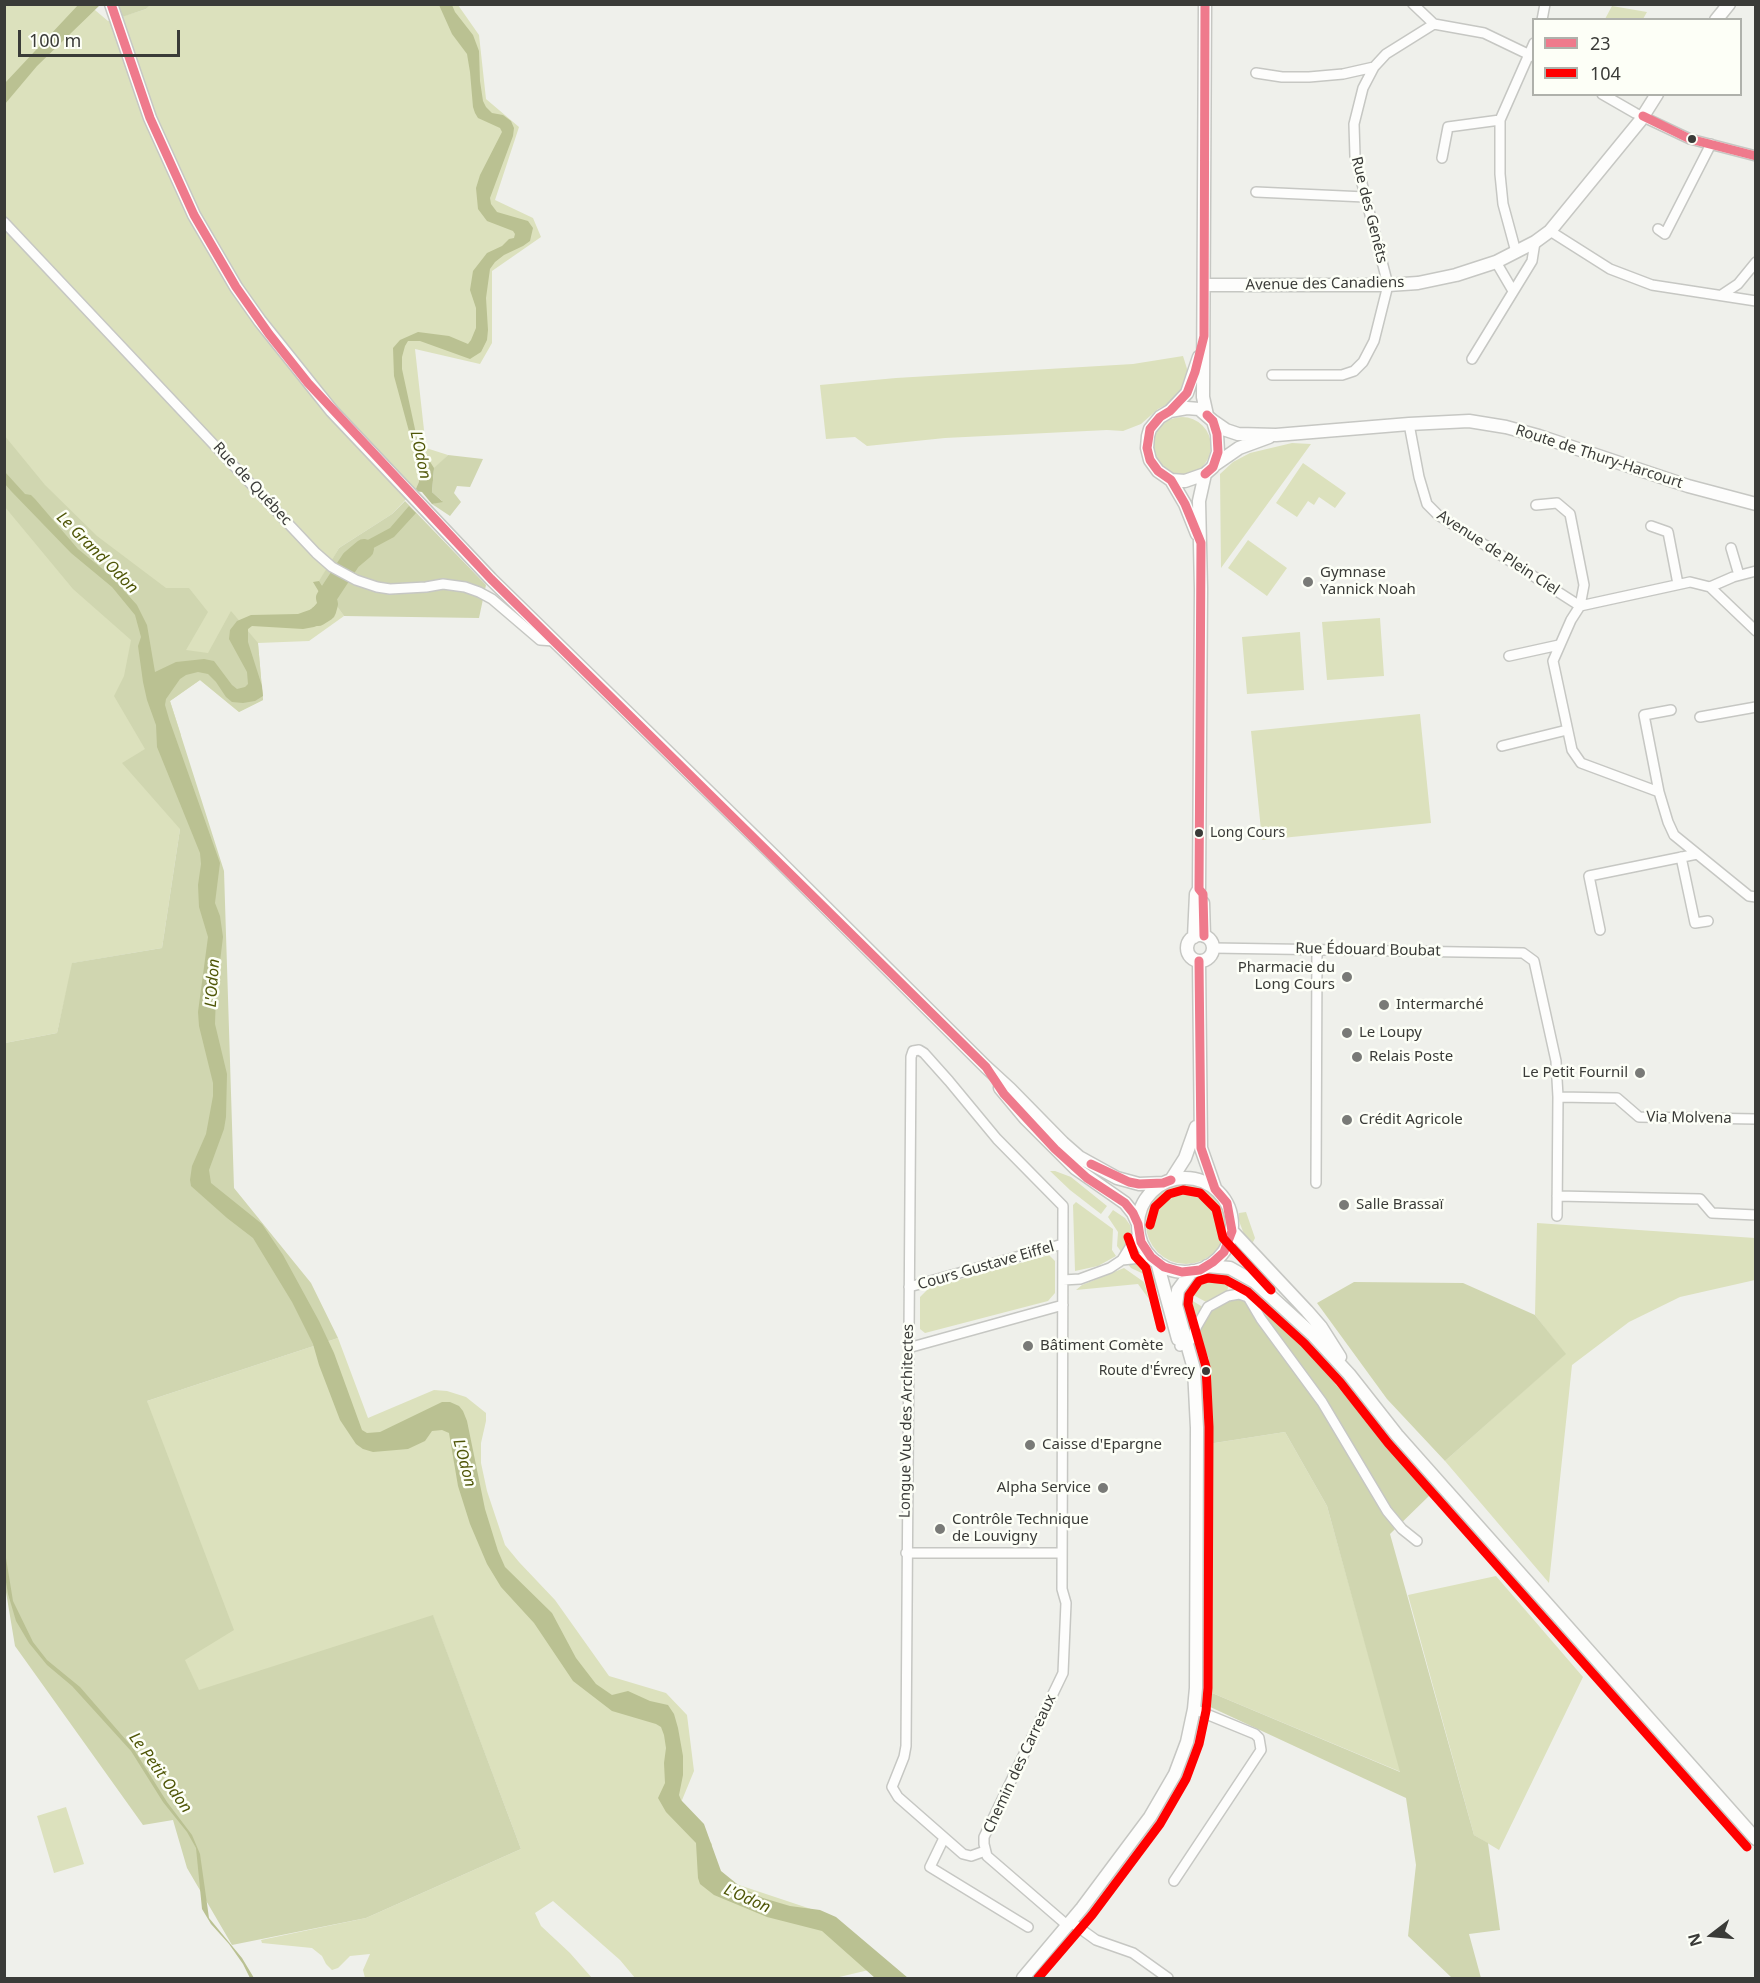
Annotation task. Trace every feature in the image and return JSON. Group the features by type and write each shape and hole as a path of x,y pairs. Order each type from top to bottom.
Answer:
{"main road":[{"path":"111,4 150,118 194,215 236,287 308,383 443,530 986,1068 1079,1157 1129,1182 1139,1184 1183,1178 1194,1179 1215,1189"},
{"path":"1199,936 1196,894 1199,889 1201,543 1199,501 1209,470 1218,452 1217,434 1203,397 1205,4"},
{"path":"1718,18 1729,4"},
{"name":"Avenue des Canadiens","path":"1204,285 1418,283 1456,275 1496,262 1535,242 1550,231 1643,116 1656,96"},
{"path":"1201,543 1185,504 1171,480 1158,471 1150,460 1147,448 1150,429 1187,393 1204,336"},
{"path":"1170,411 1187,408 1199,410 1210,418"},
{"name":"Route de Thury-Harcourt","path":"1210,418 1226,430 1238,434 1276,435 1369,427 1379,432 1469,421 1506,427 1539,436 1707,492 1755,504"},
{"name":"Route de Thury-Harcourt","path":"1209,470 1239,448 1276,435"},
{"path":"1171,480 1185,481 1209,470"},
{"path":"1199,936 1212,942 1214,948 1209,957 1199,961 1191,957 1187,948 1190,940 1199,936"},
{"path":"1154,1260 1173,1270 1192,1271 1207,1266 1224,1252 1232,1231 1227,1203 1215,1189 1201,1148 1199,961"},
{"path":"986,1068 1004,1094 1055,1149 1087,1178 1125,1203 1133,1213 1141,1242 1154,1260 1168,1308 1194,1369 1195,1385 1197,1498 1194,1709 1187,1742 1164,1795 1070,1924 1023,1978"},
{"path":"1138,1228 1139,1215 1145,1200 1150,1193 1167,1181 1185,1158 1196,1132 1199,1087"},
{"path":"1232,1231 1321,1327 1349,1374"},
{"path":"1207,1266 1230,1268 1255,1282 1298,1321 1349,1374 1397,1435 1755,1839"},
{"path":"1184,1345 1176,1305 1178,1290 1192,1271"}],"street":[{"path":"1413,4 1434,24 1484,33 1531,56 1500,120 1500,174 1503,204 1516,252"},
{"name":"Rue des Genêts","path":"1388,285 1355,156 1354,124 1363,88 1374,67 1386,54 1434,24"},
{"path":"1256,73 1282,77 1309,77 1343,74 1374,67"},
{"path":"1606,96 1690,139 1755,156"},
{"path":"1442,158 1448,127 1500,120"},
{"path":"1658,229 1665,234 1712,144"},
{"path":"1256,192 1365,196"},
{"name":"Rue de Québec","path":"4,222 316,553 332,567 364,584 390,589 443,584 465,587 492,599 540,640 554,641"},
{"path":"1550,231 1610,269 1652,285 1723,294 1755,301"},
{"path":"1472,359 1532,261 1535,242"},
{"path":"1496,262 1513,291"},
{"path":"1723,294 1738,284 1755,262"},
{"path":"1272,375 1342,375 1354,371 1363,362 1374,341 1388,285"},
{"name":"Avenue de Plein Ciel","path":"1409,427 1427,504 1438,515 1580,606"},
{"path":"1536,505 1557,502 1569,514 1584,585 1580,606 1553,661 1572,750 1581,763 1659,792"},
{"path":"1651,526 1668,532 1678,584"},
{"path":"1731,548 1739,575"},
{"path":"1710,587 1739,575 1755,572"},
{"path":"1580,606 1690,582 1710,587 1755,631"},
{"path":"1509,656 1559,645"},
{"path":"1700,717 1755,707"},
{"path":"1671,710 1644,715 1659,792 1668,822 1674,835 1749,896 1755,897"},
{"path":"1502,746 1568,730"},
{"path":"1600,930 1589,876 1697,854"},
{"path":"1681,857 1695,923 1708,921"},
{"name":"Rue Édouard Boubat","path":"1214,948 1523,952 1534,961 1556,1061 1558,1097"},
{"path":"1316,1183 1317,950"},
{"name":"Chemin des Carreaux","path":"913,1051 919,1050 924,1053 997,1140 1063,1206 1062,1589 1066,1603 1063,1673 984,1837 985,1851 991,1860 1070,1924 1096,1940 1132,1953 1168,1978"},
{"name":"Longue Vue des Architectes","path":"913,1051 910,1057 906,1746 893,1789 898,1797 944,1838"},
{"path":"1557,1216 1558,1097"},
{"name":"Via Molvena","path":"1558,1097 1617,1098 1639,1117 1755,1119"},
{"path":"1557,1196 1700,1199 1712,1213 1755,1215"},
{"path":"1122,1260 1138,1228"},
{"name":"Cours Gustave Eiffel","path":"909,1287 1063,1244"},
{"path":"1064,1280 1080,1279 1122,1260 1154,1260"},
{"path":"1184,1345 1194,1336 1194,1331 1208,1307 1228,1296 1239,1294 1248,1297 1261,1319 1322,1402 1387,1511 1402,1530 1418,1541"},
{"path":"908,1347 1063,1305"},
{"path":"906,1553 1062,1553"},
{"path":"1174,1881 1261,1750 1259,1738 1255,1734 1194,1709"},
{"path":"985,1851 967,1857 944,1838 930,1867 1028,1927"}],"shaded area":[{"path":"150,4 458,5 479,35 486,99 519,127 495,200 533,218 541,237 492,271 492,343 480,364 415,349 426,448 448,455 392,514 339,548 320,581 344,616 309,641 258,643 263,700 239,712 200,680 170,701 181,735 180,829 162,948 73,963 57,1033 5,1043 4,5 89,5 108,21 146,9"},
{"path":"114,5 150,5 146,9 119,18"},
{"path":"1612,6 1647,12 1644,18 1606,18"},
{"path":"1183,356 1189,375 1183,390 1174,401 1158,409 1141,424 1123,431 945,438 867,446 855,437 826,439 820,385 896,378 1133,364"},
{"path":"1182,417 1193,419 1206,430 1211,446 1209,457 1198,470 1182,475 1171,473 1158,462 1153,446 1155,435 1166,422"},
{"path":"4,435 45,485 97,536 166,588 189,588 208,612 186,650 208,653 231,611 258,643 263,700 239,712 200,680 170,701 224,871 234,1188 311,1283 338,1338 147,1401 234,1630 185,1660 199,1690 433,1615 521,1849 366,1918 232,1945 187,1868 173,1820 143,1825 15,1646 5,1586 5,1043 57,1033 72,963 162,948 180,829 122,763 145,749 114,696 124,676 131,640 73,589 5,507"},
{"path":"1292,443 1311,444 1221,568 1220,474 1233,462 1250,453"},
{"path":"448,455 483,459 470,487 457,486 454,493 461,502 450,516 432,504 442,501 432,492 434,468"},
{"path":"1303,463 1346,493 1335,508 1319,497 1314,505 1308,501 1297,517 1276,503"},
{"path":"405,501 486,585 479,618 344,616 319,581 339,548 392,514"},
{"path":"1248,540 1287,568 1267,596 1228,568"},
{"path":"1380,618 1384,676 1327,680 1322,622"},
{"path":"1300,632 1304,690 1247,694 1242,637"},
{"path":"1420,714 1431,823 1262,840 1251,731"},
{"path":"1050,1171 1071,1177 1107,1206 1101,1214"},
{"path":"1186,1184 1201,1187 1214,1196 1223,1209 1226,1224 1223,1239 1214,1252 1201,1261 1186,1264 1171,1261 1158,1252 1149,1239 1146,1224 1149,1209 1158,1196 1171,1187"},
{"path":"1076,1202 1113,1229 1112,1250 1116,1256 1098,1266 1075,1271 1073,1205"},
{"path":"1113,1210 1125,1218 1130,1225 1129,1243 1122,1253 1117,1246 1118,1232 1108,1217"},
{"path":"1246,1212 1255,1238 1252,1244 1245,1237 1239,1221 1239,1213"},
{"path":"1537,1223 1755,1238 1755,1280 1680,1297 1629,1322 1572,1365 1549,1583 1445,1461 1565,1354 1535,1315"},
{"path":"1049,1255 1055,1261 1055,1293 1048,1301 925,1333 920,1329 920,1297 929,1288"},
{"path":"1143,1262 1153,1271 1159,1286 1154,1287 1150,1277 1131,1268 1127,1263"},
{"path":"1124,1268 1144,1282 1149,1299 1138,1284 1076,1290 1082,1285"},
{"path":"1231,1274 1227,1292 1208,1303 1184,1290 1196,1279"},
{"path":"1354,1282 1463,1283 1535,1315 1566,1354 1445,1461 1387,1399 1317,1303"},
{"path":"1250,1289 1274,1312 1430,1495 1390,1534 1474,1835 1488,1843 1500,1930 1469,1934 1481,1978 1452,1978 1408,1936 1416,1865 1406,1798 1206,1705 1212,1693 1400,1772 1327,1506 1285,1432 1208,1444 1209,1359 1199,1335 1205,1318 1216,1305"},
{"path":"1183,1295 1201,1306 1202,1309 1194,1325 1188,1330 1181,1311"},
{"path":"338,1338 368,1418 434,1390 447,1391 466,1397 486,1413 481,1443 481,1463 487,1491 505,1545 555,1600 609,1676 666,1693 687,1715 694,1771 680,1805 712,1844 712,1876 820,1912 873,1969 835,1978 635,1978 620,1960 553,1901 535,1913 541,1926 592,1978 365,1978 363,1970 370,1954 350,1956 338,1968 332,1970 322,1956 312,1948 262,1943 261,1940 366,1918 521,1849 433,1616 198,1691 184,1660 147,1401"},
{"path":"1285,1432 1327,1506 1401,1772 1212,1693 1208,1444"},
{"path":"1496,1576 1583,1677 1499,1850 1474,1835 1408,1595"},
{"path":"66,1807 84,1864 54,1873 37,1816"}],"water":[{"path":"79,4 100,5 37,66 5,104 5,83"},
{"path":"439,5 452,5 473,35 479,51 483,101 492,113 503,115 511,121 514,128 490,198 491,204 497,212 528,221 533,228 530,241 504,255 490,269 486,298 487,340 481,352 470,359 420,341 408,341 405,346 402,369 418,443 434,468 432,492 443,502 432,504 422,492 415,491 420,472 394,376 393,348 400,340 418,332 449,336 468,344 476,328 476,308 470,290 473,271 487,253 514,238 515,234 513,231 487,221 478,209 476,188 480,175 502,132 500,128 478,118 475,113 467,54 452,34"},
{"path":"5,472 25,494 35,499 78,549 110,575 137,605 147,625 155,672 176,662 204,659 214,661 237,689 245,687 248,684 247,672 229,639 230,630 237,621 251,615 298,614 312,609 322,597 313,582 319,581 333,603 327,618 322,624 314,627 303,629 252,626 248,629 248,642 263,696 255,701 232,702 208,674 198,672 180,679 166,699 165,705 169,719 220,863 215,903 220,916 223,937 215,1024 227,1074 226,1117 209,1170 211,1183 262,1224 283,1255 334,1353 362,1430 367,1433 380,1432 442,1402 450,1402 459,1406 463,1411 485,1509 505,1567 552,1613 576,1658 596,1684 612,1695 628,1691 650,1701 668,1705 674,1714 683,1756 683,1775 679,1795 704,1824 721,1871 742,1888 763,1898 790,1906 820,1910 836,1917 908,1978 875,1978 822,1931 767,1917 714,1895 700,1884 696,1843 666,1812 658,1798 665,1783 666,1748 661,1727 612,1711 573,1681 534,1623 501,1587 487,1564 470,1524 458,1486 449,1433 442,1430 432,1431 425,1441 408,1449 373,1452 356,1444 340,1420 313,1344 292,1302 253,1238 191,1186 192,1166 206,1134 213,1096 213,1083 199,1026 198,1012 208,937 199,907 200,853 157,747 156,725 143,682 138,646 141,637 135,615 112,587 71,553 11,491 5,484"},
{"path":"409,506 416,513 394,537 366,552 350,571 343,567 355,549 390,528"},
{"path":"5,1552 13,1601 33,1642 47,1660 80,1687 133,1748 167,1802 192,1835 200,1854 209,1918 242,1958 254,1978 250,1978 243,1964 202,1909 196,1848 187,1832 163,1802 131,1751 72,1686 47,1665 29,1643 16,1621 5,1576"}],"waterway":[{"name":"L'Odon","path":"318,616 326,611 328,604 326,598 351,560 364,549"}],"transit line":[{"name":"23","path":"111,4 150,118 194,215 236,287 308,383 491,579 986,1067 1004,1094 1055,1149 1087,1178 1125,1203 1133,1213 1138,1224 1141,1242 1151,1257 1164,1267 1182,1272 1200,1270 1213,1262 1224,1252 1232,1231 1227,1203 1215,1189 1201,1148 1199,961"},
{"name":"23","path":"1204,936 1203,894 1199,889 1201,543 1185,504 1171,480 1158,471 1150,460 1147,448 1150,429 1187,393 1204,336 1205,4"},
{"name":"23","path":"1643,116 1690,139 1756,156"},
{"name":"23","path":"1205,474 1213,467 1218,452 1217,434 1213,421 1207,415"},
{"name":"23","path":"1091,1164 1129,1182 1163,1183 1171,1180"},
{"name":"104","path":"1150,1225 1155,1207 1169,1194 1183,1190 1200,1193 1216,1209 1223,1238 1271,1290"},
{"name":"104","path":"1128,1237 1135,1256 1146,1268 1161,1328"},
{"name":"104","path":"1038,1978 1092,1915 1160,1824 1186,1779 1199,1744 1208,1688 1209,1427 1206,1367 1188,1304 1189,1295 1199,1281 1208,1278 1226,1280 1248,1292 1304,1343 1340,1382 1388,1443 1747,1847"}],"place":[{"name":"Gymnase Yannick Noah","path":"1308,582"},
{"name":"Long Cours","path":"1199,833"},
{"name":"Pharmacie du Long Cours","path":"1347,977"},
{"name":"Intermarché","path":"1384,1005"},
{"name":"Le Loupy","path":"1347,1033"},
{"name":"Relais Poste","path":"1357,1057"},
{"name":"Le Petit Fournil","path":"1640,1073"},
{"name":"Crédit Agricole","path":"1347,1120"},
{"name":"Salle Brassaï","path":"1344,1205"},
{"name":"Bâtiment Comète","path":"1028,1346"},
{"name":"Route d'Évrecy","path":"1206,1371"},
{"name":"Caisse d'Epargne","path":"1030,1445"},
{"name":"Alpha Service","path":"1103,1488"},
{"name":"Contrôle Technique de Louvigny","path":"940,1529"}],"water label":[{"name":"Le Grand Odon","path":"97,553"},
{"name":"Le Petit Odon","path":"160,1773"}]}
